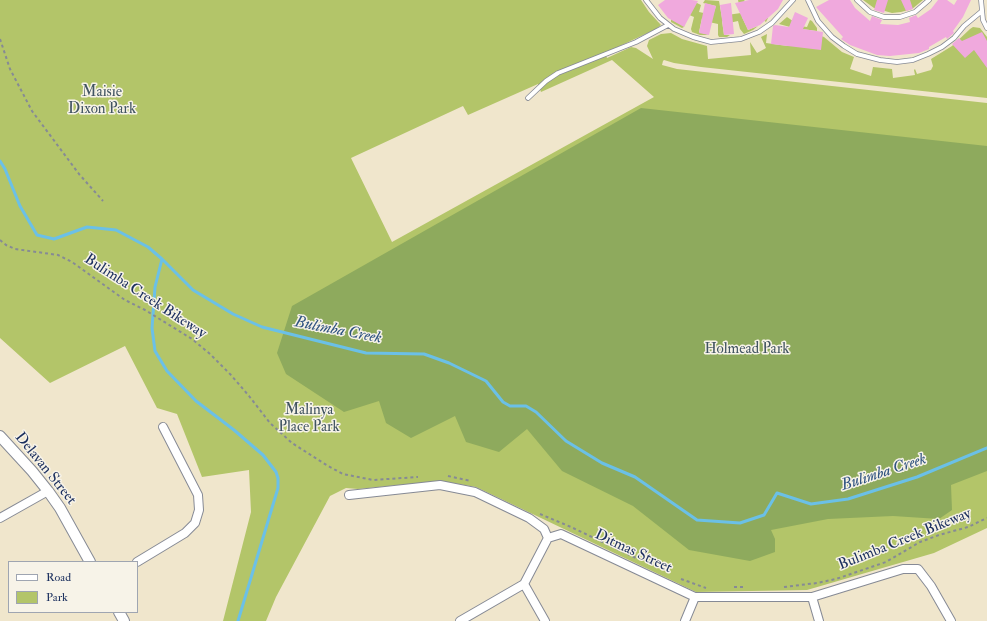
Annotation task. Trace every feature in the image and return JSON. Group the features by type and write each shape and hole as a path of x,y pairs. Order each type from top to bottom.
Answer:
{"street":[{"path":"138,561 185,533 195,523 199,510 198,495 163,427"},
{"name":"Delavan Street","path":"0,436 48,491 60,508 89,561"},
{"path":"349,495 440,485 459,488 475,492 530,518 544,529 548,538 524,584 460,621"},
{"path":"0,518 48,491"},
{"name":"Ditmas Street","path":"548,538 561,534 695,597 812,597 903,569 918,569 931,586 951,621"},
{"path":"524,584 545,621"},
{"path":"685,621 695,597"},
{"path":"812,597 818,621"}],"lane":[{"path":"646,0 660,18 674,29 693,37 711,42 741,39 759,32 772,23 793,0"},
{"path":"808,0 818,21 832,37 844,46 858,54 897,62 913,60 942,47 954,38 964,26 982,11"},
{"path":"857,0 870,12 884,17 900,17 915,12 929,0"},
{"path":"981,0 982,11 987,28"},
{"path":"528,98 558,72 636,42 668,24"}],"path":[{"path":"0,39 10,69 32,111 79,174 103,201"},
{"name":"Bulimba Creek Bikeway","path":"0,240 6,245 15,249 58,255 72,262 125,300 145,310 192,339 231,375 270,423 292,442 328,466 343,474 373,480 420,477"},
{"path":"448,476 474,482"},
{"path":"537,512 637,559"},
{"name":"Bulimba Creek Bikeway","path":"783,587 817,583 886,562 920,542 968,527 987,518"},
{"path":"676,578 708,588"},
{"path":"728,587 746,587"}],"green space":[{"path":"0,0 641,0 649,12 661,25 656,29 605,53 607,58 631,47 636,48 653,59 647,46 649,40 661,34 671,33 682,39 707,46 708,59 751,55 750,42 757,53 766,48 761,37 767,34 766,43 788,46 790,27 779,24 787,17 800,26 807,27 810,20 812,21 817,28 817,31 802,29 824,37 842,52 854,57 850,69 871,76 873,67 892,69 893,78 915,75 915,69 917,74 931,70 933,66 931,59 952,46 973,27 980,28 987,37 987,98 701,67 664,60 662,65 677,69 987,103 987,528 934,553 807,590 696,592 476,487 441,481 358,489 346,488 330,496 276,597 266,621 223,621 251,512 249,470 202,477 177,414 157,408 125,346 50,383 0,338","holes":["612,60 654,97 392,242 351,158 463,106 468,115 538,84 541,92"]},
{"path":"705,0 719,1 722,18 727,15 741,13 738,0 744,0 750,7 759,7 768,18 766,22 762,19 742,17 748,30 758,26 744,34 740,29 738,21 729,23 722,21 724,35 730,35 727,37 719,37 718,24 709,22 702,18 699,32 709,35 700,35 692,32 691,29 694,17 687,14 684,27 682,28 671,22 671,17 695,2 701,5 699,12 713,15 716,6 703,3"},
{"path":"863,0 923,0 912,9 892,13 874,8"},
{"name":"Holmead Park","path":"641,108 987,146 987,471 951,485 952,510 939,519 893,516 828,519 771,530 775,539 775,552 750,561 689,550 633,506 562,471 527,429 499,452 466,442 455,416 411,438 386,423 379,401 344,412 286,374 277,353 292,306"}],"building":[{"path":"665,0 698,1 684,27 668,18 658,5"},
{"path":"749,0 783,0 778,9 760,25 748,30 735,3"},
{"path":"829,0 850,0 855,8 870,21 872,16 882,20 880,24 898,25 910,22 909,18 916,15 918,18 931,9 938,0 947,0 954,5 957,0 971,0 963,17 953,31 954,33 947,39 946,37 929,47 929,49 919,53 890,56 877,55 850,45 841,39 843,37 816,7"},
{"path":"877,0 888,0 884,13 874,10"},
{"path":"901,0 910,0 913,9 906,11"},
{"path":"705,3 716,6 709,35 699,33"},
{"path":"731,3 734,34 724,35 720,5"},
{"path":"795,12 808,18 803,29 823,32 821,50 771,44 773,26 789,27"},
{"path":"982,32 987,41 987,68 974,50 965,58 952,44 959,38 962,41"}],"waterway":[{"name":"Bulimba Creek","path":"0,161 5,169 20,206 37,235 54,239 87,227 116,230 148,247 193,290 233,314 262,327 366,353 424,354 449,363 486,381 503,402 510,406 526,406 536,412 566,441 602,463 635,477 697,520 740,523 764,515 777,493 811,504 848,499 917,477 987,448"},
{"path":"162,259 155,287 152,328 155,351 167,371 196,401 234,430 263,455 276,472 278,478 278,488 238,621"}],"park label":[{"name":"Maisie Dixon Park","path":"102,102"},
{"name":"Malinya Place Park","path":"309,420"}]}
